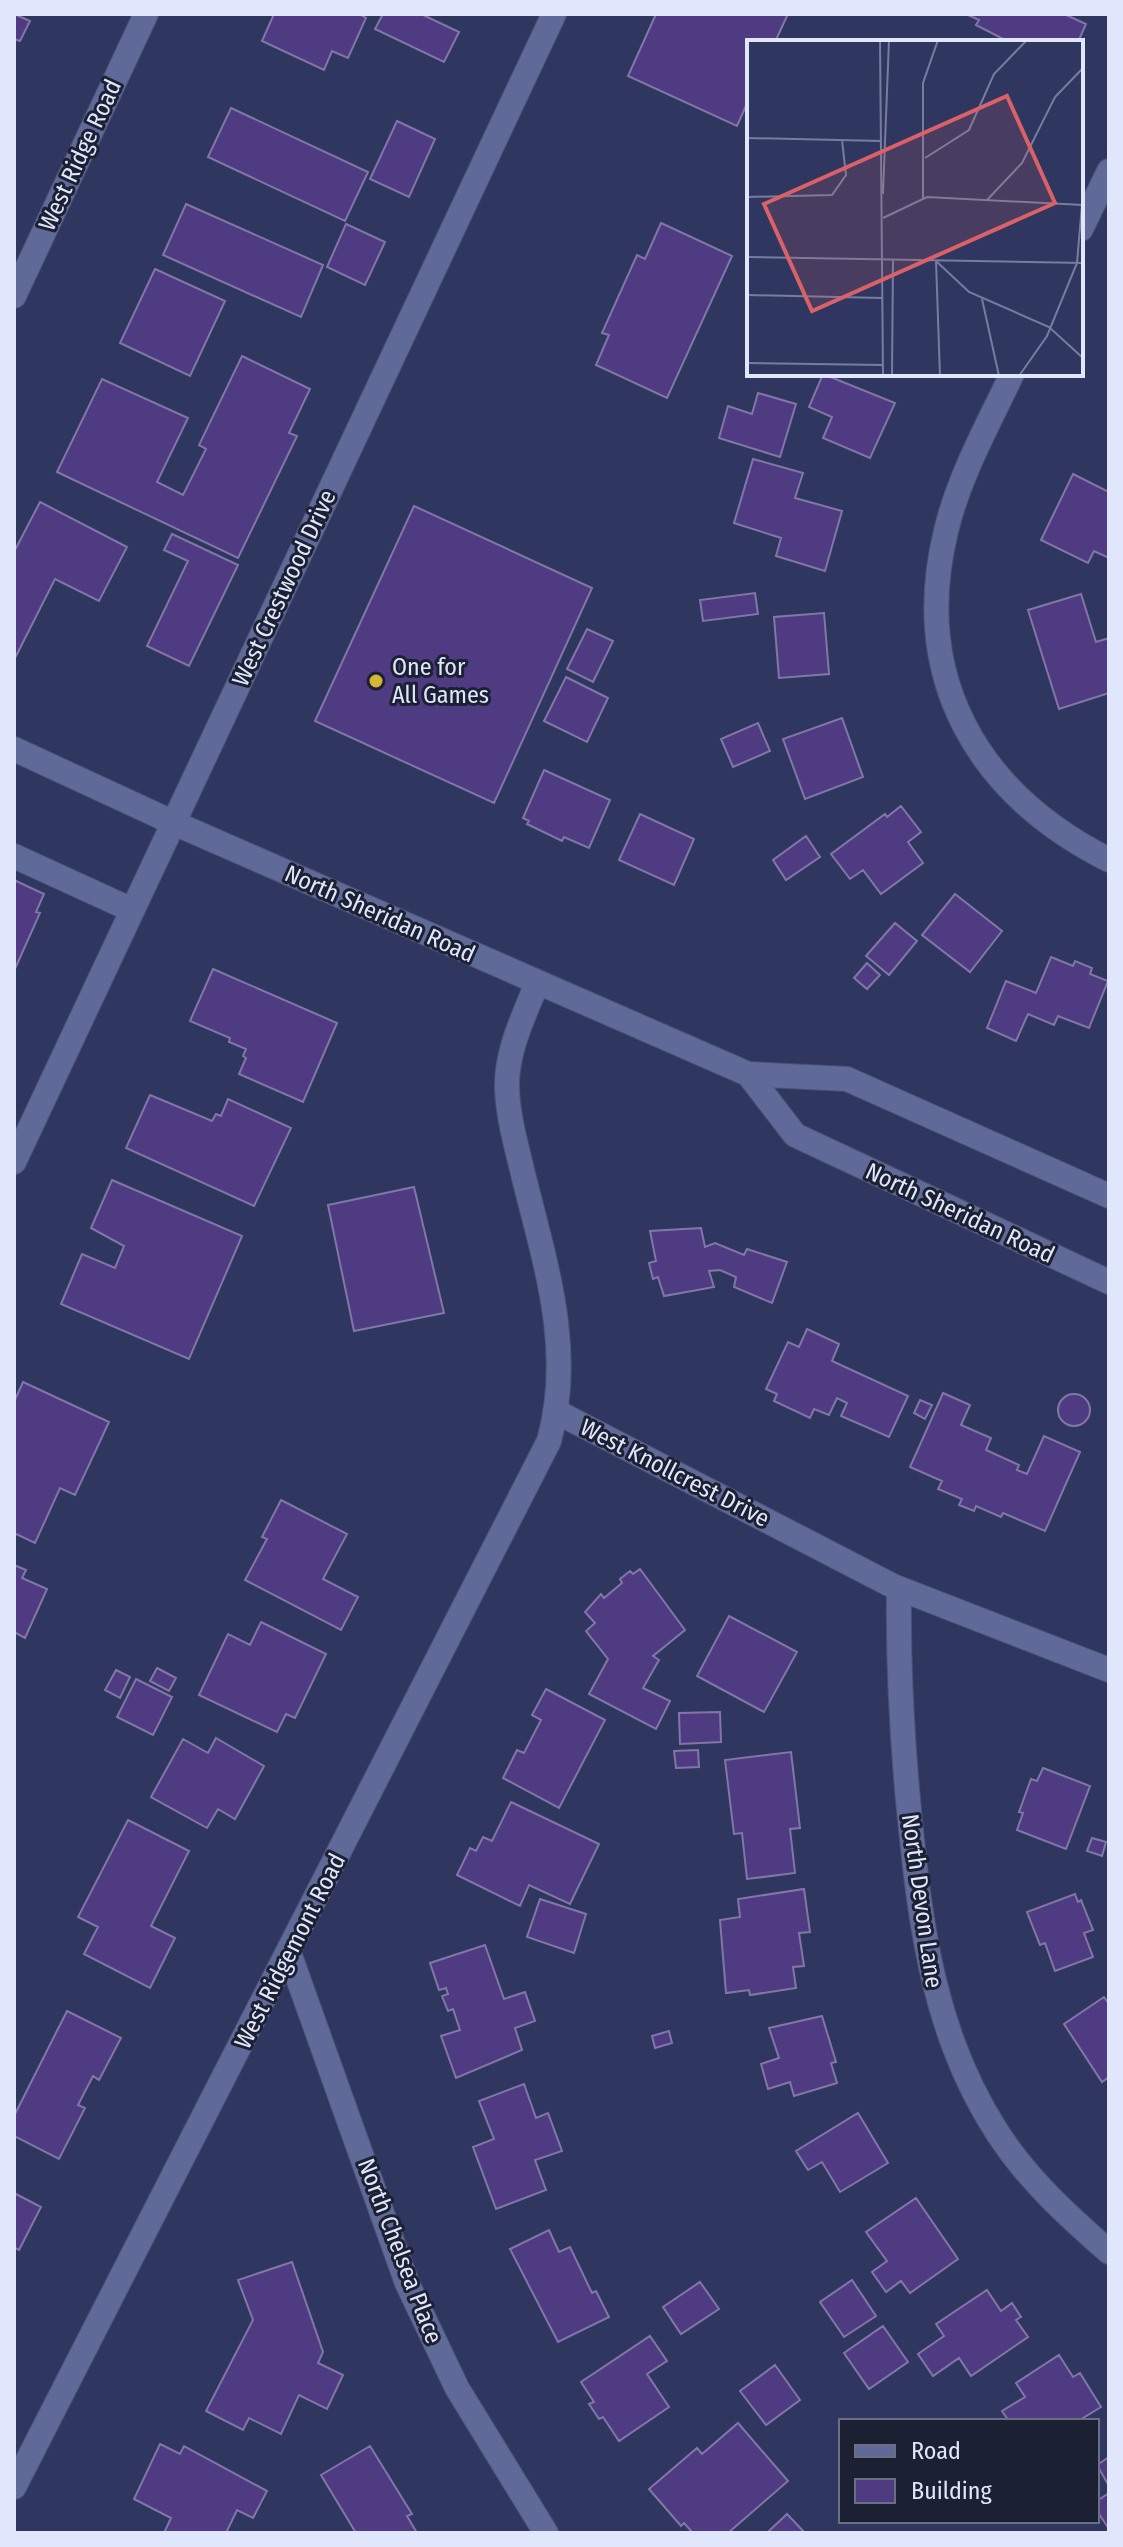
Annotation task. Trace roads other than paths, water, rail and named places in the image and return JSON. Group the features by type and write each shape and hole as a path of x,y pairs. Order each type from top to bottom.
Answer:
{"street":[{"name":"West Ridge Road","path":"14,296 146,14"},
{"name":"West Crestwood Drive","path":"14,1162 554,14"},
{"path":"1083,225 1109,171"},
{"path":"1011,376 969,464 946,531 937,595 942,658 959,713 992,771 1012,794 1057,832 1109,860"},
{"name":"North Sheridan Road","path":"14,749 174,823 748,1074 847,1079 1109,1196"},
{"path":"14,856 132,910"},
{"name":"West Knollcrest Drive","path":"537,983 512,1050 507,1087 517,1147 559,1332 555,1411 899,1589 1109,1670"},
{"name":"North Sheridan Road","path":"748,1074 795,1135 1109,1282"},
{"name":"West Ridgemont Road","path":"14,2487 541,1460 555,1411"},
{"name":"North Devon Lane","path":"899,1589 898,1671 904,1766 920,1923 941,2013 977,2098 1005,2144 1048,2195 1109,2252"},
{"name":"North Chelsea Place","path":"289,1953 407,2283 457,2388 546,2533"}],"place":[{"name":"One for All Games","path":"376,681"}]}
